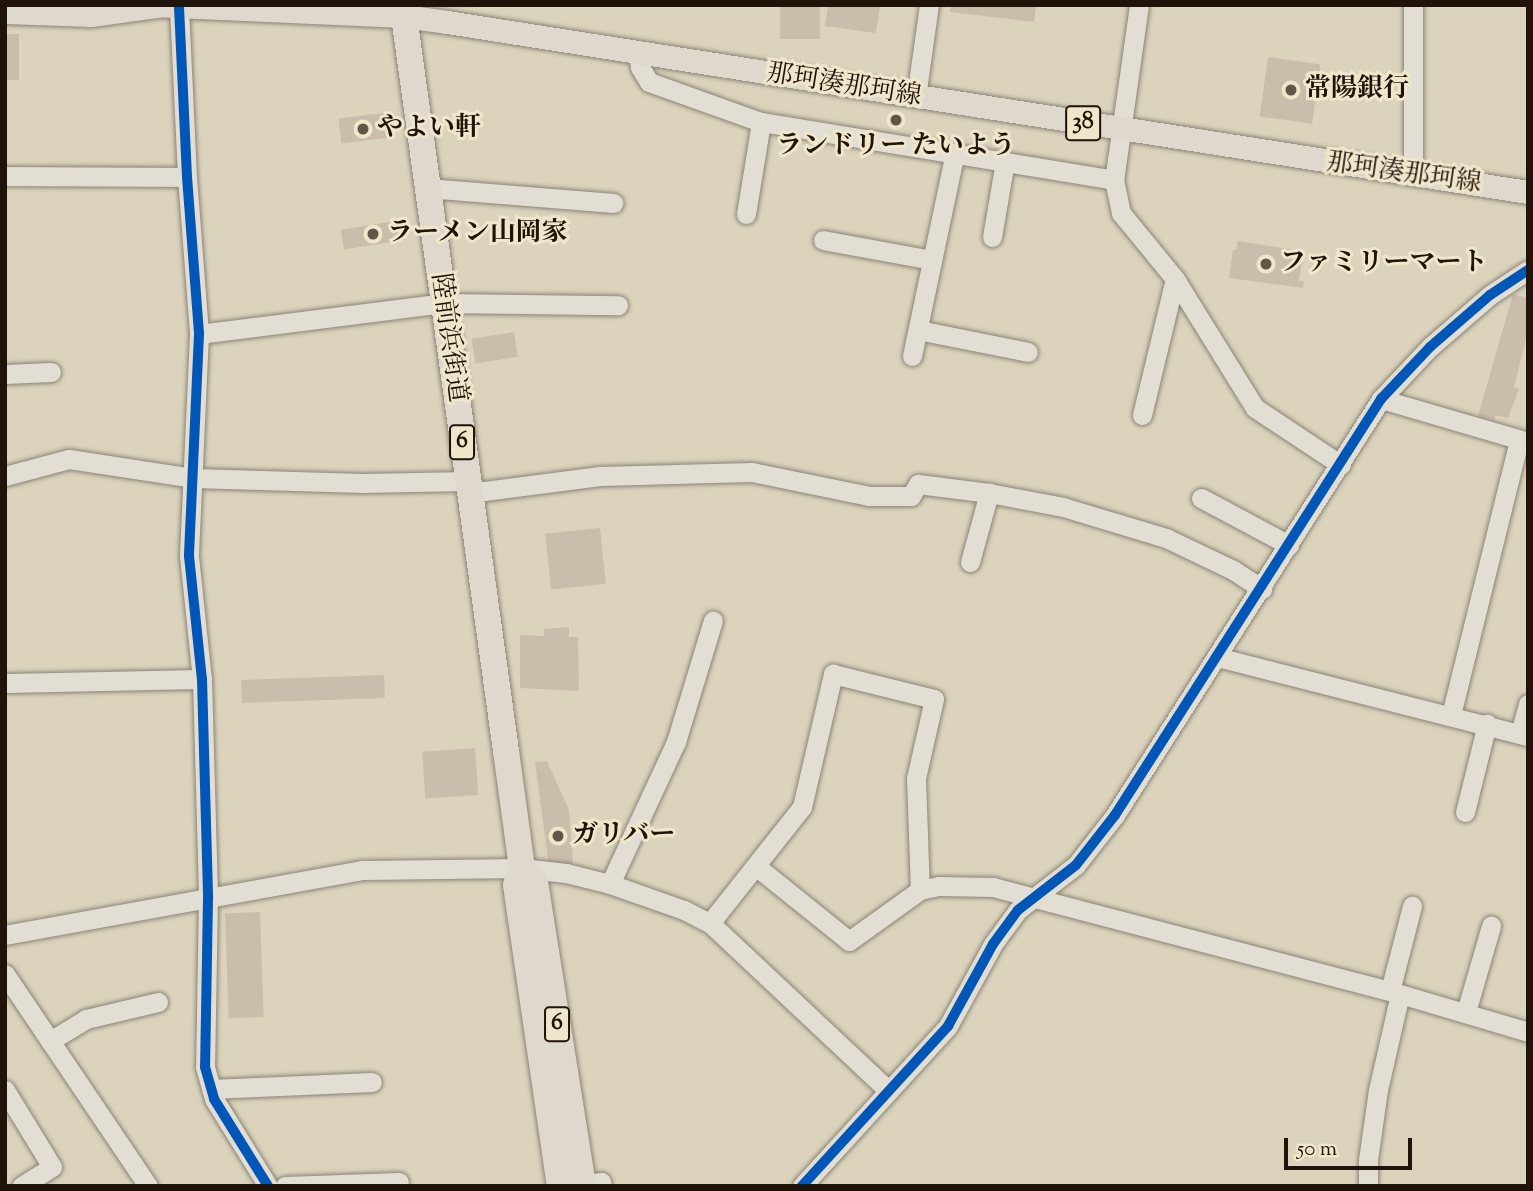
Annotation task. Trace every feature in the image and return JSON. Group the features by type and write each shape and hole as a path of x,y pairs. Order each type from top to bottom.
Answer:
{"highway":[{"name":"陸前浜街道","path":"403,9 522,868 516,885 582,1185"}],"main road":[{"name":"那珂湊那珂線","path":"5,12 91,15 161,6 403,9 638,53 1528,192"}],"street":[{"path":"916,97 929,5"},
{"path":"1139,5 1114,180 1121,213 1175,279 1255,408 1341,465"},
{"path":"1413,5 1413,174"},
{"path":"161,6 187,177 199,334 189,556 202,679 208,899 205,1067 214,1099 268,1186"},
{"path":"638,53 640,67 649,82 761,122 1114,180"},
{"path":"746,214 761,122"},
{"path":"912,356 955,152"},
{"path":"992,237 1005,161"},
{"path":"5,176 187,177"},
{"path":"427,188 612,203"},
{"path":"823,240 932,260"},
{"path":"812,1183 948,1026 993,944 1018,910 1076,865 1115,815 1381,399 1430,348 1489,295 1528,270"},
{"path":"1142,415 1175,279"},
{"path":"199,334 443,303 618,304"},
{"path":"918,330 1027,352"},
{"path":"5,374 51,372"},
{"path":"1381,399 1523,441 1451,715"},
{"path":"5,476 69,459 193,478 469,487 600,476 752,472 869,496 911,496 918,484 989,493 1063,507 1166,538 1233,570 1262,589"},
{"path":"970,562 989,493"},
{"path":"1201,498 1289,545"},
{"path":"610,884 676,742 713,620"},
{"path":"1217,657 1524,735 1528,704"},
{"path":"710,923 802,807 834,674 934,699 916,778 920,890"},
{"path":"5,683 202,679"},
{"path":"1465,812 1487,724"},
{"path":"757,867 849,942 920,890 939,886 993,887 1466,1012 1528,1032"},
{"path":"5,935 363,870 522,868 566,873 610,884 684,910 710,923 889,1091"},
{"path":"1368,1186 1368,1160 1378,1090 1412,906"},
{"path":"1466,1012 1491,926"},
{"path":"5,974 148,1186"},
{"path":"50,1041 86,1019 158,1002"},
{"path":"211,1089 372,1082"},
{"path":"7,1097 52,1167 21,1186"},
{"path":"285,1186 399,1182"}],"building":[{"path":"780,5 820,5 820,39 780,39"},
{"path":"828,5 880,5 876,33 825,26"},
{"path":"951,5 1036,5 1034,22 950,12"},
{"path":"5,34 19,34 19,80 5,80"},
{"name":"常陽銀行","path":"1268,57 1320,64 1312,124 1260,116"},
{"name":"やよい軒","path":"384,113 387,138 341,143 338,119"},
{"name":"ラーメン山岡家","path":"402,220 405,240 344,249 341,230"},
{"name":"ファミリーマート","path":"1238,241 1303,251 1299,281 1304,281 1303,288 1229,278 1233,250 1236,250"},
{"path":"1513,294 1528,298 1528,331 1514,387 1519,389 1508,418 1495,415 1495,420 1478,416"},
{"path":"514,332 518,357 475,363 472,339"},
{"path":"600,528 606,584 551,589 545,534"},
{"path":"569,627 569,637 578,637 579,691 520,688 520,635 544,636 544,629"},
{"path":"384,675 385,698 242,703 241,680"},
{"path":"475,748 478,795 425,799 422,752"},
{"name":"ガリバー","path":"547,761 569,810 573,863 549,867 535,762"},
{"path":"260,912 264,1017 229,1018 225,913"}],"cycle path":[{"path":"179,7 187,177 199,334 189,556 202,679 208,899 205,1067 214,1099 268,1186"},
{"path":"802,1186 948,1026 993,944 1018,910 1076,865 1115,815 1381,399 1430,347 1490,295 1528,270"}],"place":[{"name":"常陽銀行","path":"1291,90"},
{"name":"ランドリー たいよう","path":"896,120"},
{"name":"やよい軒","path":"363,129"},
{"name":"ラーメン山岡家","path":"373,234"},
{"name":"ファミリーマート","path":"1266,264"},
{"name":"ガリバー","path":"558,836"}]}
